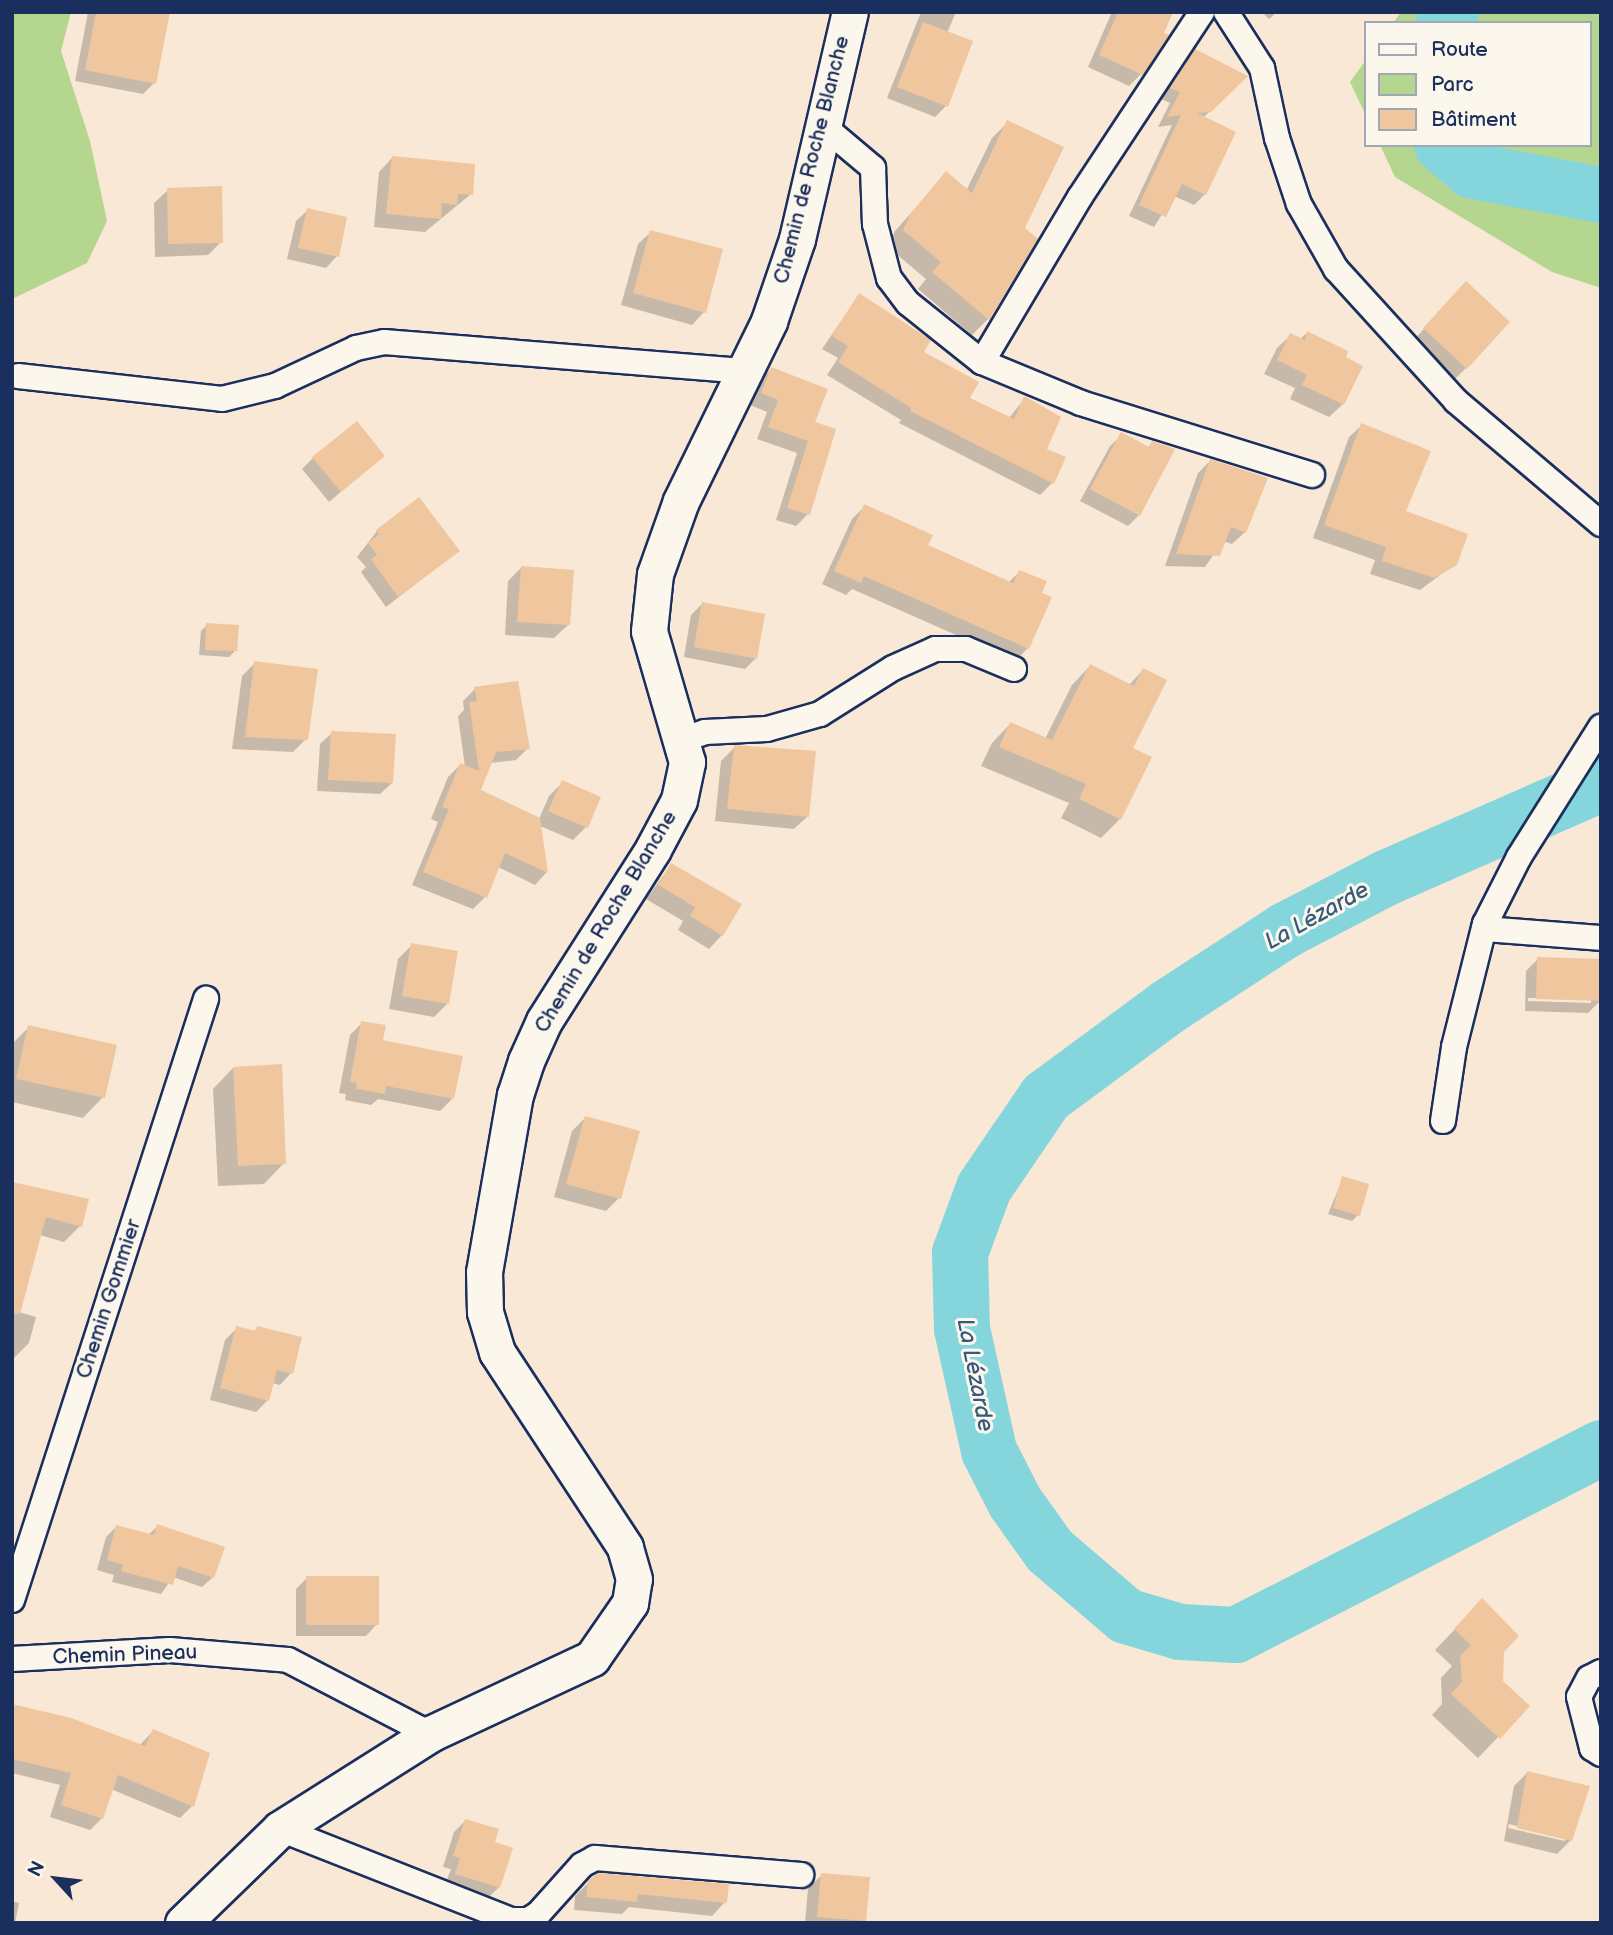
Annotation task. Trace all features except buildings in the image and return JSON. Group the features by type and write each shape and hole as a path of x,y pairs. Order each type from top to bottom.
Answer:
{"main road":[{"name":"Chemin de Roche Blanche","path":"183,1923 280,1829 430,1734 592,1658 630,1602 634,1579 625,1547 497,1353 485,1312 484,1272 515,1095 526,1062 544,1021 653,849 679,800 687,762 649,631 655,574 681,501 769,321 797,239 850,12"}],"street":[{"path":"982,362 1080,197 1202,12"},
{"path":"1226,12 1262,68 1277,138 1298,204 1336,269 1455,401 1601,524"},
{"path":"822,125 873,168 875,224 889,278 908,303 982,362 1081,402 1311,475"},
{"path":"18,376 222,399 275,386 356,348 384,342 746,371"},
{"path":"681,740 705,732 767,729 820,714 893,668 935,649 965,649 1014,669"},
{"path":"1443,1121 1454,1047 1484,929 1519,857 1601,727"},
{"path":"1484,929 1601,938"},
{"name":"Chemin Gommier","path":"12,1600 205,999"},
{"name":"Chemin Pineau","path":"12,1659 170,1650 288,1660 430,1734"},
{"path":"1601,1672 1589,1678 1579,1697 1592,1748 1601,1754"},
{"path":"280,1829 511,1920 528,1920 538,1914 582,1865 596,1858 801,1875"}],"green space":[{"path":"12,12 71,12 61,51 90,141 107,221 87,263 12,299"},
{"path":"1401,12 1601,12 1601,288 1552,272 1395,177 1381,147 1592,147 1592,21 1394,21"},
{"path":"1364,63 1364,112 1350,82"}],"waterway":[{"name":"La Lézarde","path":"1445,21 1451,12"},
{"name":"La Lézarde","path":"1444,147 1473,171 1601,195"},
{"name":"La Lézarde","path":"1601,784 1386,878 1286,930 1168,1007 1046,1097 984,1188 960,1253 962,1329 989,1451 1015,1502 1050,1551 1126,1616 1180,1632 1236,1635 1601,1448"}]}
